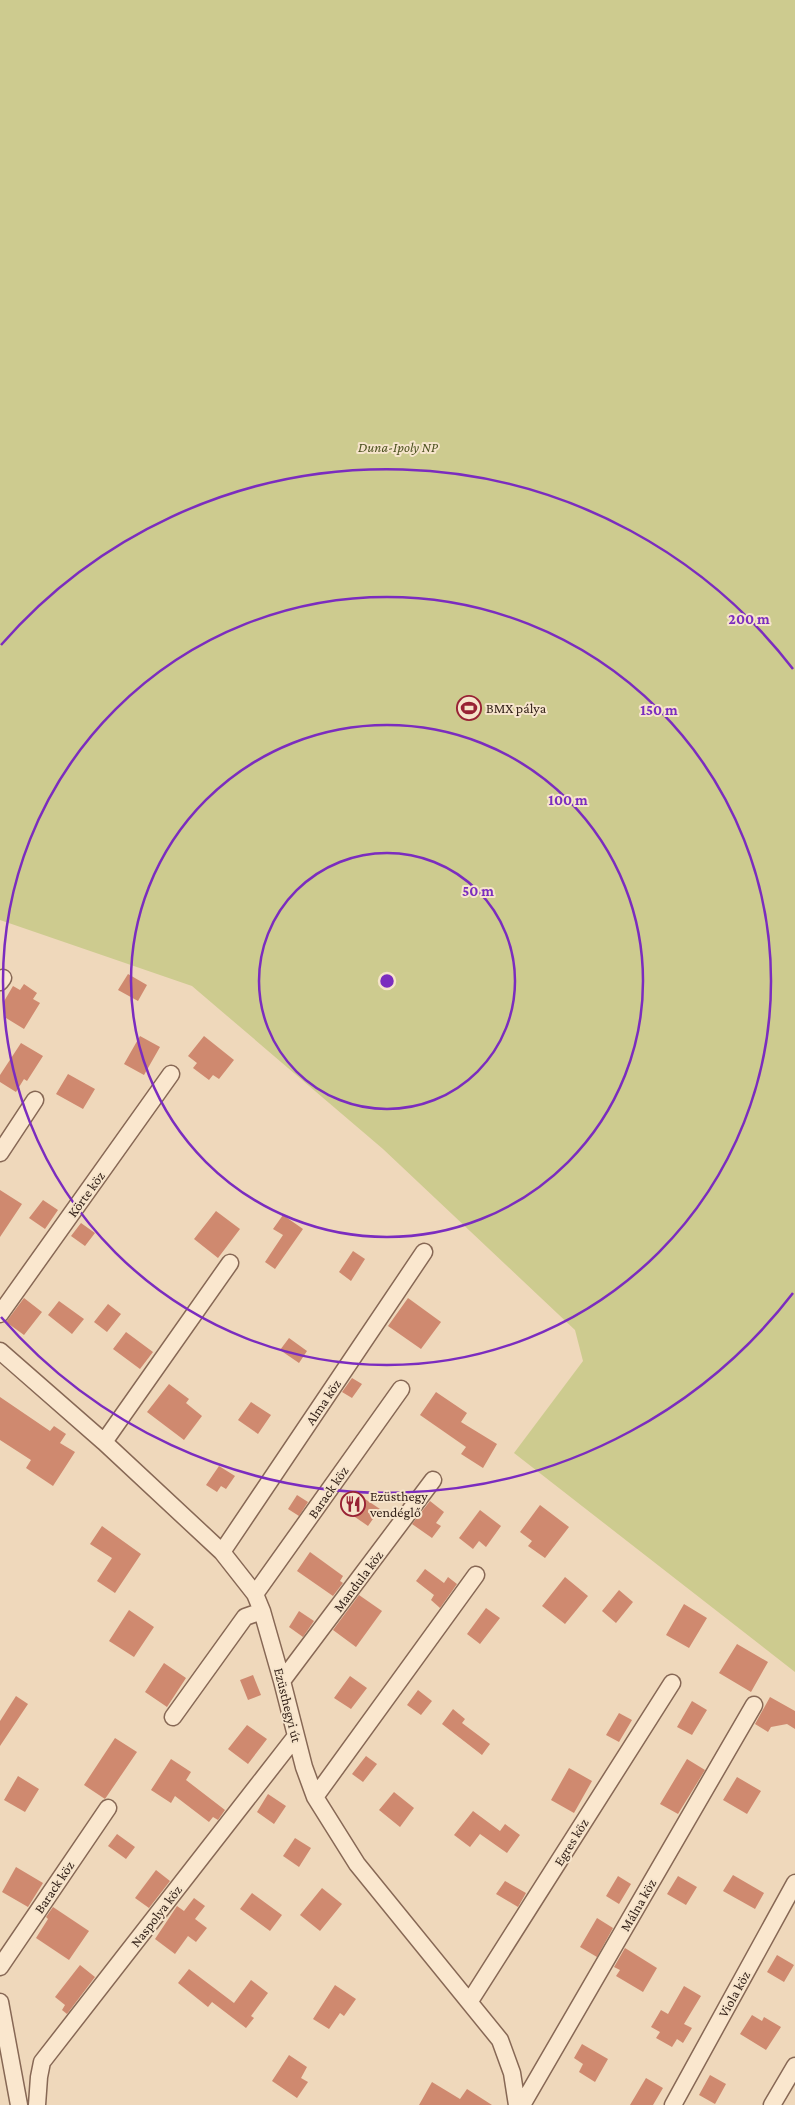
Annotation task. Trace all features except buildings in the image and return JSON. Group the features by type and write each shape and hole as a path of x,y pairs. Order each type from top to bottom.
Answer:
{"street":[{"name":"Körte köz","path":"0,1314 171,1074"},
{"path":"0,1153 36,1100"},
{"name":"Alma köz","path":"222,1552 424,1252"},
{"path":"104,1442 230,1263"},
{"name":"Ezüsthegyi út","path":"0,1351 104,1442 222,1552 255,1594 262,1611 296,1736 315,1797 357,1864 500,2040 507,2055 517,2105"},
{"name":"Barack köz","path":"255,1594 401,1389"},
{"name":"Mandula köz","path":"282,1681 433,1480"},
{"path":"315,1797 476,1575"},
{"path":"173,1717 245,1617 262,1611"},
{"name":"Egres köz","path":"470,2001 672,1683"},
{"name":"Málna köz","path":"522,2105 754,1705"},
{"name":"Naspolya köz","path":"38,2105 38,2077 42,2062 296,1736"},
{"name":"Barack köz","path":"0,1966 108,1808"},
{"name":"Viola köz","path":"673,2105 795,1883"},
{"path":"0,2002 20,2105"},
{"path":"772,2105 795,2066"}],"green space":[{"name":"Duna-Ipoly NP","path":"0,0 795,0 795,1672 514,1453 583,1361 575,1330 383,1149 192,986 0,920"}],"place":[{"name":"BMX pálya","path":"469,708"},
{"name":"Ezüsthegy vendéglő","path":"353,1504"}]}
